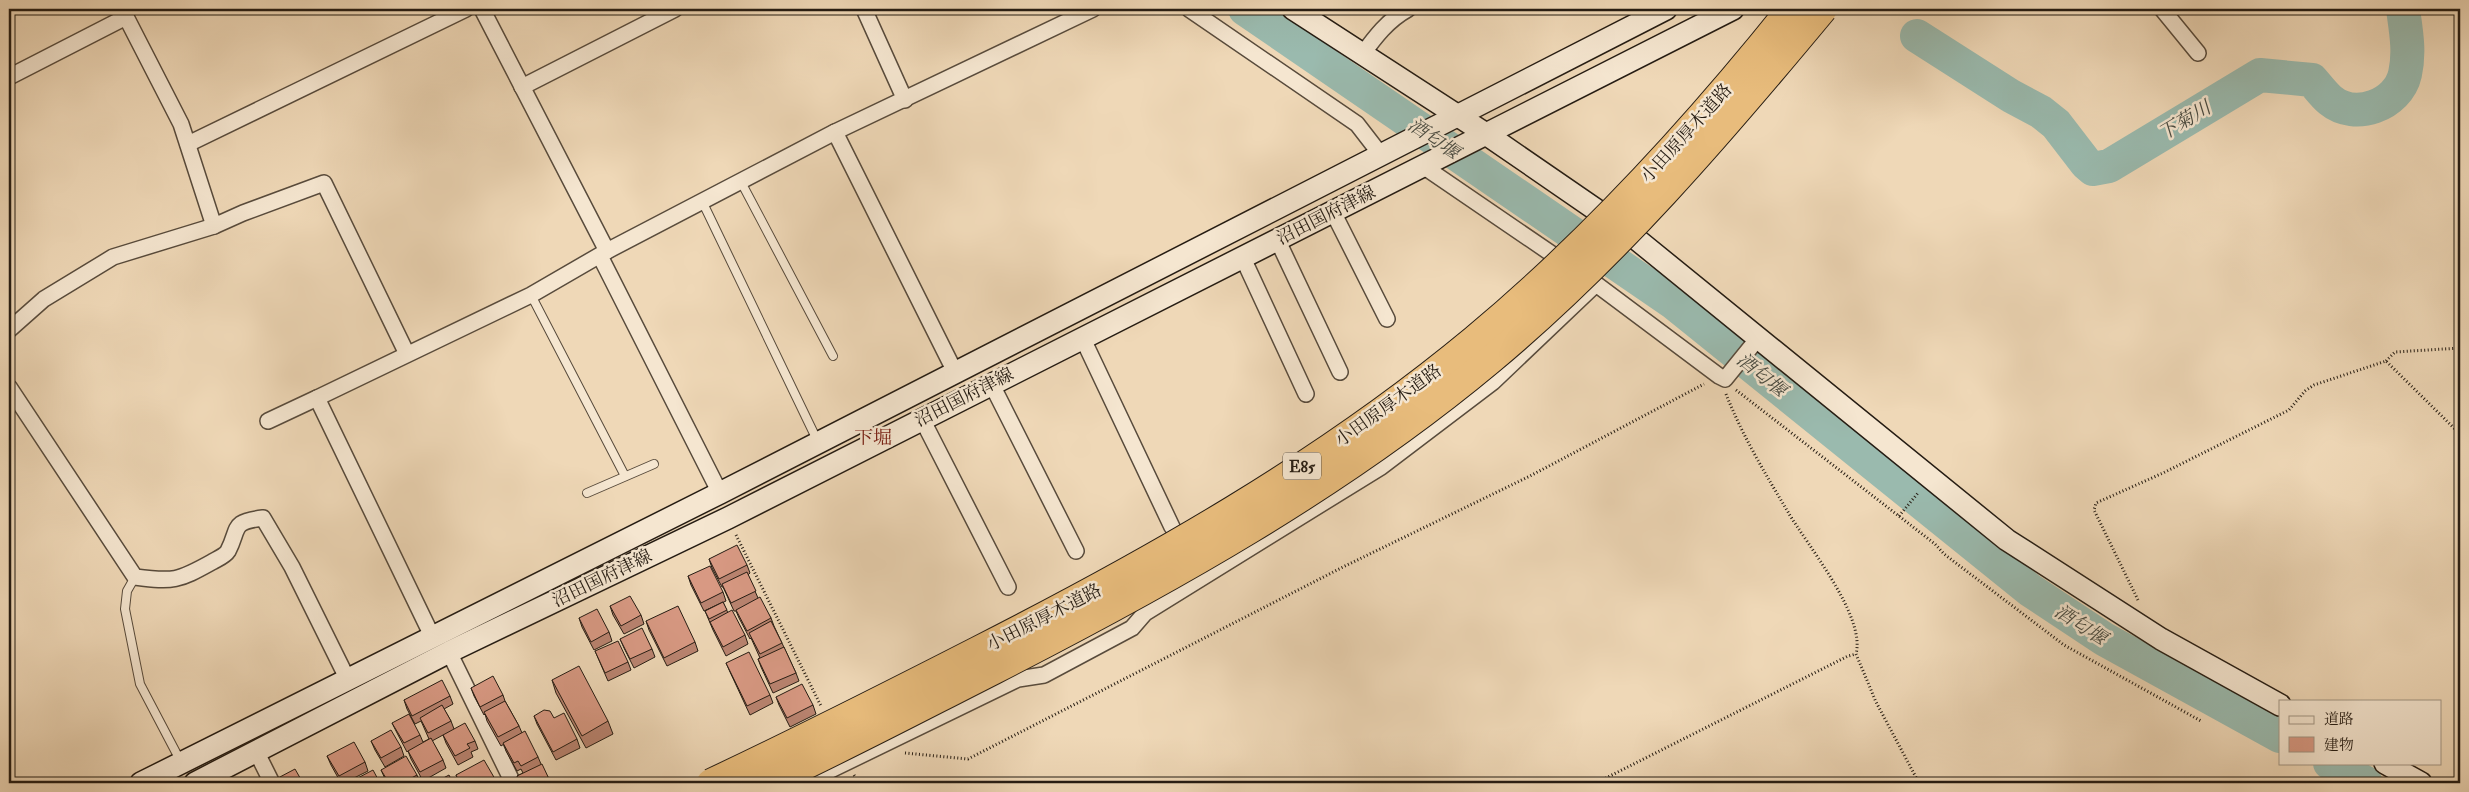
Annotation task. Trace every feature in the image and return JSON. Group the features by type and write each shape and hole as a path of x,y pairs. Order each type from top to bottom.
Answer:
{"highway":[{"name":"小田原厚木道路","path":"711,783 810,736 1103,587 1238,509 1366,423 1473,341 1555,268 1660,165 1731,84 1790,9"},
{"name":"小田原厚木道路","path":"768,783 1114,609 1249,531 1383,444 1490,360 1575,283 1671,185 1747,101 1822,9"}],"main road":[{"path":"1293,9 1362,55 1452,120 1624,229 2006,540 2161,640 2279,704"},
{"name":"沼田国府津線","path":"195,783 256,752 441,645 720,493 1666,9"},
{"name":"沼田国府津線","path":"141,783 348,680 441,645 728,518 991,383 1733,9"},
{"path":"2387,764 2422,783"}],"street":[{"path":"188,144 466,9"},
{"path":"482,9 604,253 720,493"},
{"path":"522,87 675,9"},
{"path":"864,9 905,100"},
{"path":"268,422 531,296 604,253 740,180 835,132 1094,9"},
{"path":"1189,9 1358,124 1382,155"},
{"path":"1362,55 1380,30 1398,14 1408,9"},
{"path":"2162,9 2198,53"},
{"path":"9,76 124,13 181,124 214,226"},
{"path":"835,132 955,372"},
{"path":"1430,163 1722,378 1759,337"},
{"path":"9,330 44,299 113,257 214,226 243,213 324,183 407,354"},
{"path":"1333,212 1386,319"},
{"path":"1277,239 1340,372"},
{"path":"1242,256 1306,394"},
{"path":"804,783 1018,679 1044,675 1132,628 1145,613 1381,467 1493,382 1596,284"},
{"path":"1082,337 1172,527"},
{"path":"991,383 1076,551"},
{"path":"9,387 135,577 163,580 183,578 227,553 237,527 248,520 263,518 292,567 348,680"},
{"path":"317,398 441,645 513,783"},
{"path":"922,419 1008,586"},
{"path":"256,752 272,783"}],"lane":[{"path":"740,180 833,356"},
{"path":"702,201 818,442"},
{"path":"531,296 625,476"},
{"path":"587,493 654,464"},
{"path":"135,577 127,591 125,609 140,684 182,763"}],"path":[{"path":"2139,602 2094,510 2096,503 2163,473 2289,410 2305,391 2314,386 2386,361 2395,352 2460,348"},
{"path":"2386,361 2460,434"},
{"path":"1722,378 1936,544 1944,554 2064,645 2201,721"},
{"path":"1722,378 1731,408 1788,513 1819,558 1848,612 1855,630 1856,654 1876,702 1919,783"},
{"path":"875,750 968,759 1343,567 1530,476 1722,378"},
{"path":"1899,516 1931,478"},
{"path":"728,518 823,710"},
{"path":"1596,783 1839,660 1856,654"},
{"path":"848,763 858,783"}],"building":[{"path":"737,545 747,565 719,579 709,559"},
{"path":"710,566 723,592 701,603 688,576"},
{"path":"747,572 756,591 731,603 722,584"},
{"path":"630,596 641,615 621,626 610,606"},
{"path":"760,597 771,618 747,631 736,610"},
{"path":"723,602 727,610 709,619 705,611"},
{"path":"678,606 695,642 664,658 646,621"},
{"path":"597,609 609,632 591,642 579,618"},
{"path":"732,610 745,635 723,647 710,622"},
{"path":"771,621 782,643 760,654 749,633"},
{"path":"642,628 652,649 630,659 620,639"},
{"path":"618,641 628,662 605,673 595,651"},
{"path":"784,647 796,673 770,684 758,659"},
{"path":"749,652 770,695 747,706 726,663"},
{"path":"579,666 608,721 582,736 552,680"},
{"path":"493,676 503,695 480,707 471,688"},
{"path":"442,680 450,696 412,716 404,700"},
{"path":"802,684 813,705 787,718 776,697"},
{"path":"505,701 519,726 498,737 484,712"},
{"path":"442,705 451,721 428,733 420,718"},
{"path":"544,710 550,711 554,718 564,713 577,739 553,752 534,716"},
{"path":"409,714 420,735 404,743 392,723"},
{"path":"465,723 475,741 467,744 470,748 455,756 443,735"},
{"path":"391,730 401,747 381,758 371,741"},
{"path":"525,731 538,757 521,766 518,761 514,763 503,743"},
{"path":"431,738 443,760 420,772 408,751"},
{"path":"354,742 365,762 339,776 327,756"},
{"path":"406,756 417,775 402,783 389,783 381,770"},
{"path":"484,760 495,779 487,783 460,783 456,775"},
{"path":"542,764 550,781 545,783 521,783 517,776"},
{"path":"295,769 303,783 281,783 278,778"},
{"path":"373,770 380,783 353,783 352,781"},
{"path":"449,775 453,783 434,783"}],"waterway":[{"name":"酒匂堰","path":"1245,9 1674,303 2030,590 2104,639 2279,735"},
{"name":"下菊川","path":"1917,36 2011,96 2041,112 2056,124 2086,163 2093,169 2109,166 2260,75 2312,80 2330,100 2340,106 2351,109 2363,109 2385,101 2401,85 2405,74 2407,50 2403,9"},
{"name":"酒匂堰","path":"2332,764 2366,783"}],"district":[{"name":"下堀","path":"873,437"}]}
